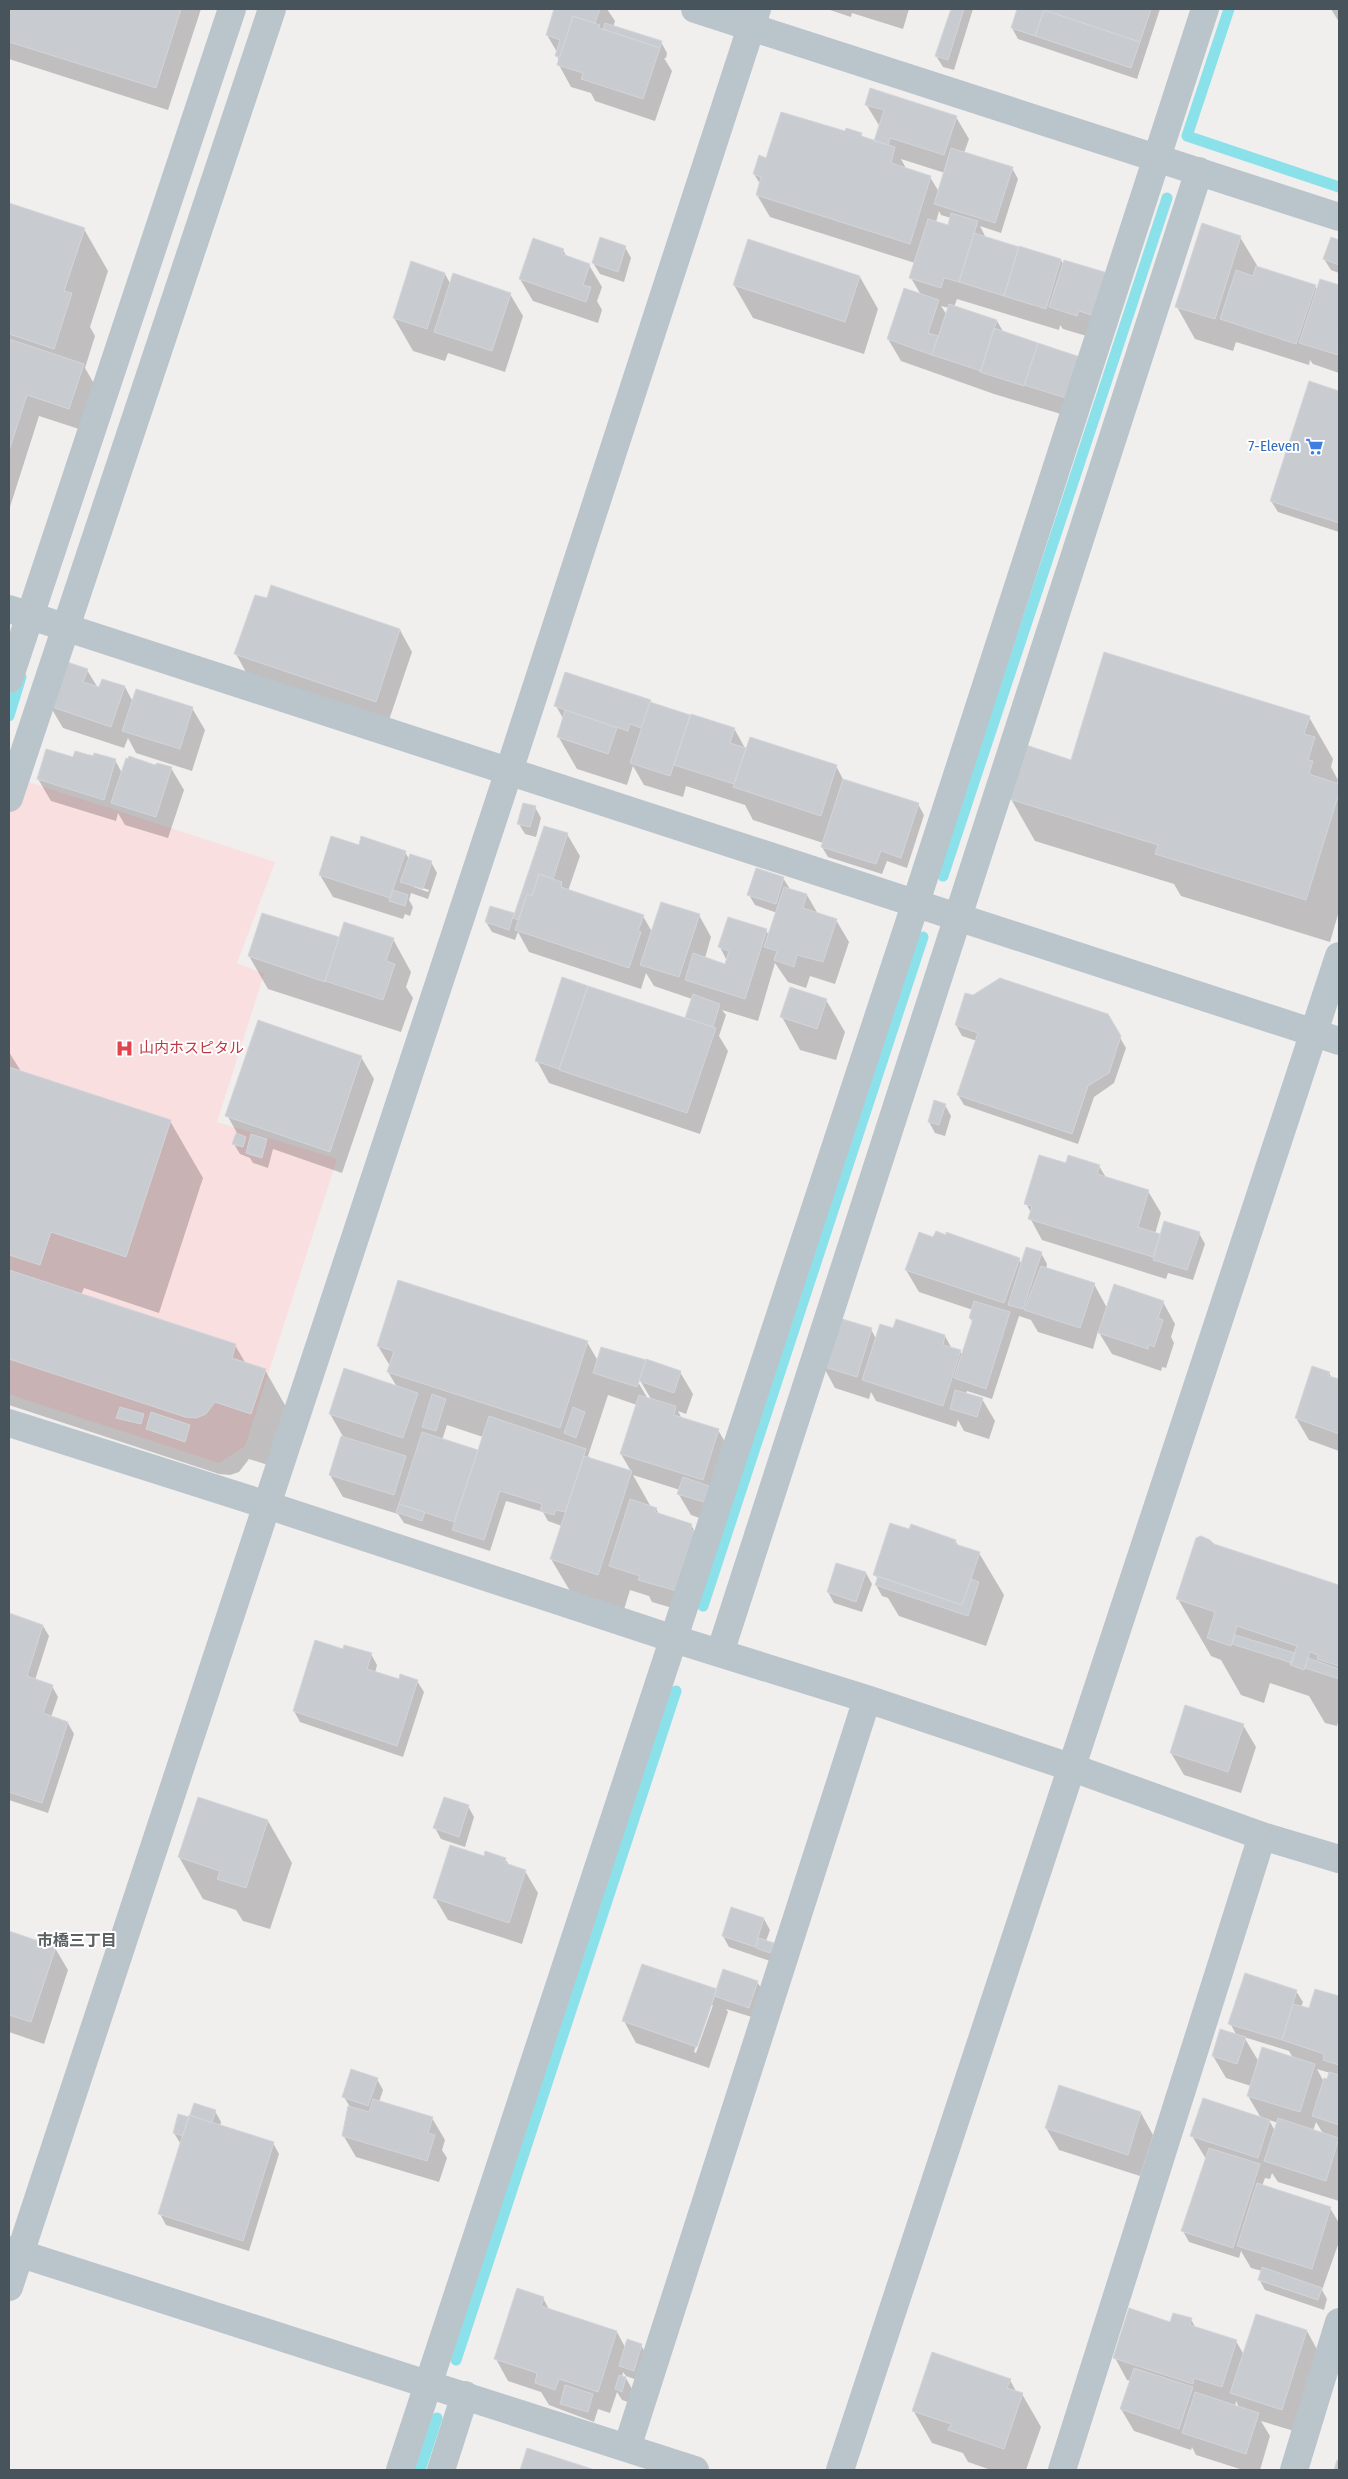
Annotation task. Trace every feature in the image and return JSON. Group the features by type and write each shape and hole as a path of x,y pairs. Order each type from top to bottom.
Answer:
{"street":[{"path":"9,679 20,613 232,9"},
{"path":"9,798 272,9"},
{"path":"695,9 754,18 1157,158 1339,218"},
{"path":"400,2470 916,902 1205,9"},
{"path":"9,2287 14,2252 267,1505 509,771 754,18"},
{"path":"720,1653 1199,172"},
{"path":"20,613 916,902 1327,1037"},
{"path":"840,2470 1073,1768 1327,1037 1339,956"},
{"path":"9,1423 267,1505 674,1639 867,1699 1073,1768 1262,1836 1339,1859"},
{"path":"627,2448 867,1699"},
{"path":"1062,2470 1262,1836"},
{"path":"14,2252 695,2470"},
{"path":"1294,2470 1339,2322"},
{"path":"440,2470 464,2395"}],"shaded area":[{"name":"山内ホスピタル","path":"19,779 275,862 237,963 264,974 217,1122 337,1159 245,1446 219,1463 9,1394 9,811"}],"building":[{"path":"9,9 181,9 156,88 9,42"},
{"path":"554,9 600,9 595,23 573,16 560,57 555,56 560,40 546,35"},
{"path":"951,9 964,9 948,60 935,56"},
{"path":"1017,9 1151,9 1140,42 1044,10 1035,36 1011,28"},
{"path":"1044,10 1140,42 1131,68 1035,36"},
{"path":"573,16 600,25 599,28 660,48 643,99 581,79 583,73 557,65"},
{"path":"605,23 662,41 660,48 603,29"},
{"path":"870,88 957,116 944,155 890,138 888,145 874,141 884,110 865,105"},
{"path":"781,112 845,131 846,128 862,133 861,136 895,147 891,163 931,176 910,244 756,195 761,177 753,174 759,155 766,158"},
{"path":"951,148 1013,167 995,223 934,204"},
{"path":"9,203 85,228 64,291 72,293 54,349 9,334"},
{"path":"951,213 978,221 959,282 944,278 941,288 909,278 928,219 948,225"},
{"path":"1202,223 1241,236 1215,319 1175,307"},
{"path":"974,233 1019,247 1004,296 959,282"},
{"path":"600,237 626,246 618,272 592,263"},
{"path":"1331,237 1339,240 1339,265 1323,259"},
{"path":"533,238 564,249 562,254 590,264 583,285 591,287 586,302 519,279"},
{"path":"748,239 860,276 845,322 733,285"},
{"path":"1019,246 1061,259 1046,309 1004,296"},
{"path":"1064,260 1111,274 1094,316 1079,311 1077,316 1049,307"},
{"path":"411,261 445,273 427,329 393,318"},
{"path":"1256,266 1316,285 1296,344 1220,319 1236,270 1253,276"},
{"path":"453,273 511,293 492,351 434,332"},
{"path":"1320,279 1339,285 1338,355 1299,343"},
{"path":"904,288 939,300 928,333 938,336 932,355 887,339"},
{"path":"949,304 997,320 981,371 932,355"},
{"path":"994,328 1038,343 1024,386 980,372"},
{"path":"9,339 84,364 69,409 27,395 9,451"},
{"path":"1038,343 1083,358 1069,399 1024,385"},
{"name":"7-Eleven","path":"1309,381 1339,391 1339,523 1270,501"},
{"path":"271,585 400,629 376,702 234,654 255,595 267,598"},
{"path":"1104,652 1310,716 1304,734 1315,737 1308,760 1313,761 1309,774 1339,784 1339,793 1306,900 1155,854 1158,845 1009,799 1026,745 1071,760"},
{"path":"64,661 88,669 83,682 99,687 102,679 125,686 111,727 49,706"},
{"path":"565,672 651,700 641,728 630,724 628,731 554,706"},
{"path":"136,689 193,707 180,749 122,731"},
{"path":"650,702 690,715 670,776 630,763"},
{"path":"565,710 617,728 608,754 557,737"},
{"path":"691,714 735,728 730,743 746,748 734,784 674,765"},
{"path":"750,737 837,765 821,816 733,787"},
{"path":"46,749 73,757 75,751 93,756 94,753 116,759 104,800 37,779"},
{"path":"129,756 155,765 157,763 172,767 156,817 111,803 126,758 128,759"},
{"path":"843,779 919,803 901,858 881,851 876,864 821,847"},
{"path":"523,803 536,806 530,827 517,824"},
{"path":"544,826 568,833 553,879 539,874 532,896 527,894 519,920 513,918"},
{"path":"331,836 359,845 361,836 406,851 390,898 319,875"},
{"path":"410,854 432,861 423,889 400,882"},
{"path":"756,868 784,877 776,904 747,895"},
{"path":"539,874 562,882 561,887 644,915 638,931 641,932 629,968 515,930 527,894 532,896"},
{"path":"784,887 807,894 803,908 837,919 823,962 797,955 794,967 774,960 777,951 764,947"},
{"path":"393,890 408,895 405,906 389,901"},
{"path":"661,902 700,914 679,977 640,965"},
{"path":"490,906 514,913 509,930 485,922"},
{"path":"262,913 339,937 325,982 248,956"},
{"path":"728,917 767,929 745,999 685,980 693,953 725,964 729,951 718,947"},
{"path":"344,922 394,938 386,961 395,964 383,1000 325,981"},
{"path":"562,977 588,986 559,1069 535,1061"},
{"path":"1000,978 1108,1014 1121,1036 1109,1073 1088,1086 1072,1134 957,1095 978,1033 955,1025 965,993 973,995"},
{"path":"588,986 716,1028 687,1113 559,1070"},
{"path":"790,987 827,999 817,1029 780,1017"},
{"path":"693,994 720,1004 713,1027 685,1018"},
{"path":"258,1020 362,1056 330,1152 225,1116"},
{"path":"9,1067 171,1120 126,1257 51,1232 40,1265 9,1255"},
{"path":"934,1100 946,1104 939,1125 928,1122"},
{"path":"236,1133 246,1137 243,1147 232,1144"},
{"path":"251,1134 267,1139 262,1158 246,1153"},
{"path":"1039,1155 1066,1163 1068,1155 1100,1165 1097,1174 1149,1190 1138,1227 1160,1234 1153,1257 1028,1219 1032,1206 1024,1204"},
{"path":"1164,1221 1200,1232 1187,1270 1153,1260"},
{"path":"936,1231 946,1235 946,1232 1020,1258 1004,1303 905,1270 919,1232 933,1237"},
{"path":"1026,1247 1042,1252 1023,1309 1008,1305"},
{"path":"1041,1266 1095,1283 1080,1328 1024,1310"},
{"path":"9,1270 236,1344 232,1358 266,1369 251,1414 215,1402 206,1414 196,1418 185,1417 9,1359"},
{"path":"398,1280 588,1341 560,1428 387,1372 394,1351 377,1346"},
{"path":"1114,1284 1164,1301 1158,1318 1163,1320 1154,1347 1149,1345 1148,1349 1098,1333"},
{"path":"974,1301 1010,1312 986,1389 954,1378 973,1319 969,1318"},
{"path":"836,1317 872,1328 857,1377 821,1366"},
{"path":"896,1319 945,1335 943,1345 961,1350 943,1406 862,1380 880,1324 893,1328"},
{"path":"601,1347 646,1360 637,1387 593,1373"},
{"path":"646,1359 681,1371 674,1393 639,1381"},
{"path":"1312,1366 1330,1372 1328,1376 1339,1379 1339,1434 1295,1418"},
{"path":"344,1368 418,1393 403,1438 329,1414"},
{"path":"955,1390 983,1398 977,1417 950,1409"},
{"path":"432,1394 446,1399 436,1431 422,1427"},
{"path":"639,1395 676,1406 674,1415 719,1429 703,1480 620,1454"},
{"path":"120,1407 144,1414 141,1424 116,1418"},
{"path":"573,1407 585,1412 576,1438 564,1433"},
{"path":"151,1412 190,1425 185,1442 146,1429"},
{"path":"489,1416 586,1449 565,1512 556,1510 554,1515 540,1511 542,1504 500,1491 484,1540 452,1530"},
{"path":"422,1432 478,1450 454,1522 399,1504"},
{"path":"341,1436 406,1456 394,1495 329,1475"},
{"path":"584,1456 632,1471 598,1575 550,1559"},
{"path":"683,1477 709,1486 704,1502 677,1494"},
{"path":"630,1499 657,1508 655,1512 692,1524 690,1530 695,1531 677,1591 638,1580 640,1576 609,1566"},
{"path":"399,1504 425,1512 422,1521 396,1512"},
{"path":"890,1523 909,1529 911,1524 956,1540 955,1544 980,1552 962,1605 873,1575"},
{"path":"1201,1536 1214,1544 1339,1585 1339,1666 1317,1659 1318,1655 1310,1652 1304,1670 1290,1665 1297,1646 1237,1626 1231,1646 1207,1638 1215,1612 1176,1599 1196,1538"},
{"path":"836,1563 866,1572 856,1602 827,1592"},
{"path":"878,1576 962,1605 971,1579 979,1582 968,1616 875,1585"},
{"path":"9,1613 43,1625 27,1676 53,1685 43,1713 68,1722 42,1803 9,1792"},
{"path":"1235,1635 1295,1653 1292,1663 1232,1644"},
{"path":"315,1640 343,1649 344,1645 372,1653 367,1669 399,1679 400,1674 418,1680 397,1746 293,1711"},
{"path":"1308,1658 1339,1669 1339,1679 1305,1668"},
{"path":"1185,1705 1244,1724 1228,1772 1170,1753"},
{"path":"198,1797 268,1820 246,1888 217,1879 220,1871 178,1857"},
{"path":"444,1797 469,1805 459,1837 433,1828"},
{"path":"450,1845 484,1856 485,1851 506,1858 505,1863 526,1870 509,1923 433,1898"},
{"path":"731,1907 764,1918 755,1947 722,1936"},
{"path":"9,1931 56,1947 31,2022 9,2015"},
{"path":"759,1938 774,1943 770,1953 756,1948"},
{"path":"642,1964 717,1989 697,2047 622,2021"},
{"path":"723,1969 758,1981 749,2008 714,1996"},
{"path":"1245,1973 1297,1990 1282,2040 1228,2024"},
{"path":"1315,1989 1339,1996 1339,2065 1323,2060 1324,2054 1282,2040 1293,2004 1309,2008"},
{"path":"1220,2029 1246,2037 1237,2064 1212,2056"},
{"path":"1262,2047 1315,2064 1300,2112 1247,2096"},
{"path":"351,2069 378,2078 368,2106 342,2097"},
{"path":"1329,2072 1339,2075 1339,2125 1312,2116 1324,2078 1327,2079"},
{"path":"1059,2085 1141,2112 1128,2155 1045,2128"},
{"path":"1203,2098 1270,2120 1258,2158 1190,2136"},
{"path":"373,2099 433,2117 428,2133 435,2135 427,2161 342,2136 348,2106 369,2112"},
{"path":"194,2103 216,2110 212,2123 190,2115"},
{"path":"178,2114 189,2117 183,2136 173,2133"},
{"path":"189,2115 274,2142 243,2241 158,2214"},
{"path":"1278,2118 1339,2138 1326,2181 1264,2161"},
{"path":"1209,2148 1260,2164 1233,2248 1181,2231"},
{"path":"1257,2183 1331,2207 1312,2269 1237,2246"},
{"path":"1262,2267 1322,2288 1318,2300 1258,2280"},
{"path":"517,2288 544,2297 541,2306 617,2331 598,2392 559,2379 555,2390 535,2383 537,2373 494,2359"},
{"path":"1129,2308 1170,2322 1173,2313 1192,2318 1190,2325 1237,2340 1222,2387 1194,2378 1193,2384 1113,2358"},
{"path":"1256,2314 1307,2330 1282,2410 1230,2393"},
{"path":"627,2339 642,2344 634,2371 619,2366"},
{"path":"932,2352 1011,2379 1007,2388 1023,2393 1004,2449 948,2430 951,2424 912,2411"},
{"path":"1134,2368 1193,2387 1179,2429 1120,2409"},
{"path":"619,2375 626,2377 622,2392 615,2389"},
{"path":"565,2385 593,2394 588,2412 560,2404"},
{"path":"1195,2392 1259,2413 1246,2454 1182,2433"},
{"path":"527,2448 595,2470 520,2470"},
{"path":"1337,2460 1339,2461 1339,2470 1334,2470"}],"waterway":[{"path":"1229,9 1187,136 1339,187"},
{"path":"943,876 1167,198"},
{"path":"9,716 21,677"},
{"path":"703,1606 923,937"},
{"path":"456,2360 676,1691"},
{"path":"420,2470 437,2418"}],"place":[{"name":"7-Eleven","path":"1314,446"},
{"name":"山内ホスピタル","path":"125,1048"}],"district":[{"name":"市橋三丁目","path":"77,1940"}]}
